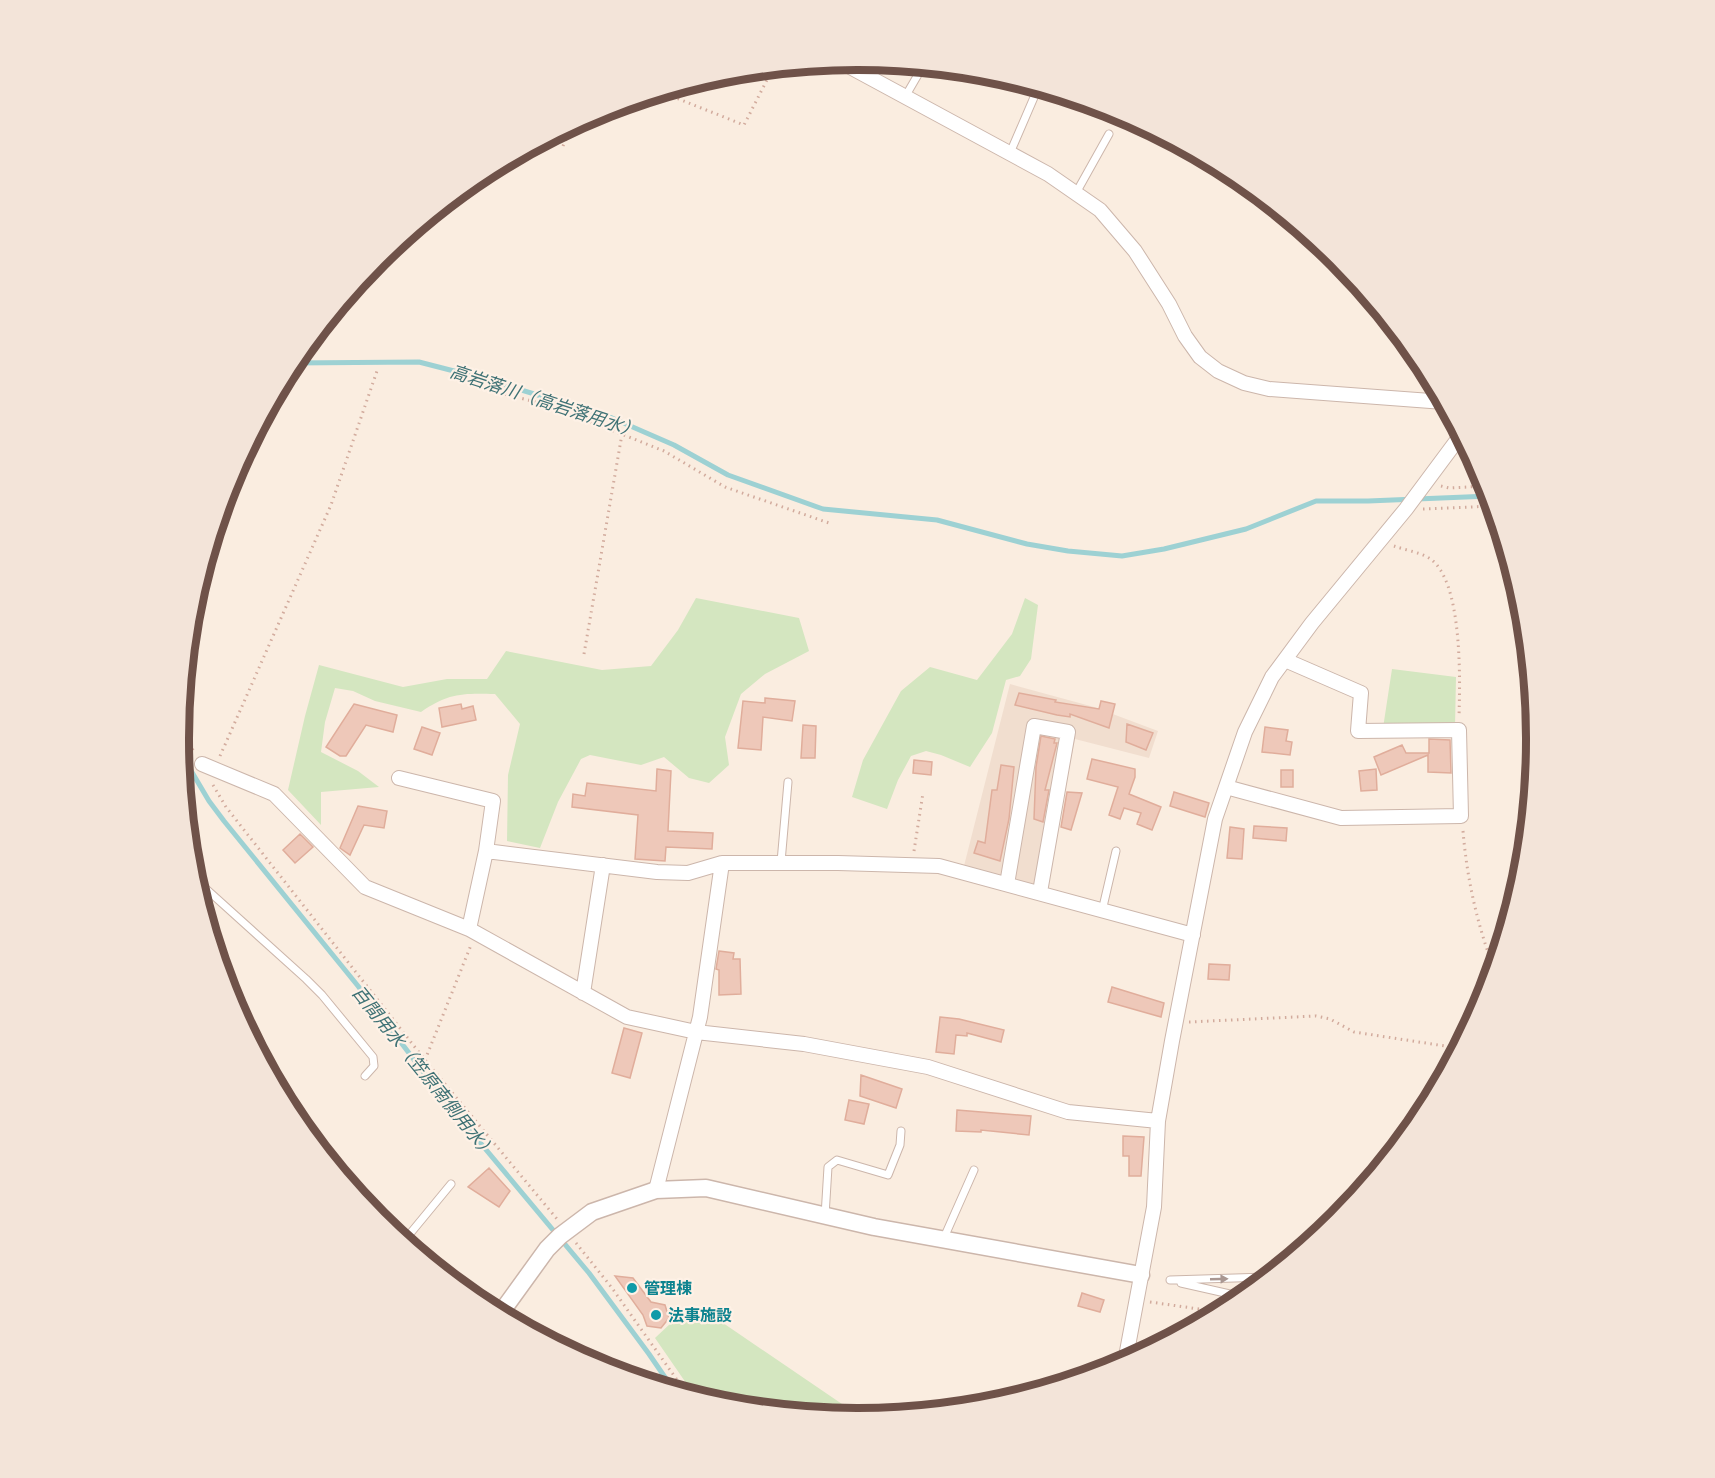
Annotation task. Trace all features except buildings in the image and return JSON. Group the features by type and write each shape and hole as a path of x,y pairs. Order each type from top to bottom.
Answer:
{"street":[{"path":"856,70 1048,174 1100,210 1135,251 1169,304 1185,336 1200,357 1218,371 1244,383 1269,389 1434,401"},
{"path":"1127,1351 1154,1207 1158,1121 1175,1023 1215,819 1245,732 1272,677 1312,623 1427,483 1456,442"},
{"path":"1226,787 1341,818 1461,816 1459,730 1358,731 1361,693 1285,660"},
{"path":"1007,884 1034,726 1068,732 1040,892"},
{"path":"208,766 274,794 365,886 472,931 627,1017 696,1032 804,1044 928,1067 1068,1112 1158,1121"},
{"path":"399,778 493,801 472,931"},
{"path":"486,851 657,872 688,873 722,862 939,866 1192,935"},
{"path":"656,1190 696,1032 722,862"},
{"path":"583,993 603,865"},
{"path":"505,1307 547,1249 567,1231 592,1212 656,1190 706,1188 874,1227 1141,1275"}],"lane":[{"path":"869,77 872,71"},
{"path":"905,97 918,74"},
{"path":"1010,153 1035,94"},
{"path":"1076,193 1109,134"},
{"path":"781,862 788,782"},
{"path":"1102,911 1116,851"},
{"path":"207,891 322,995 373,1057 374,1066 365,1076"},
{"path":"825,1216 828,1167 837,1160 888,1175 900,1145 902,1131"},
{"path":"944,1240 974,1170"},
{"path":"409,1235 452,1184"},
{"path":"1230,1294 1170,1280 1253,1277"}],"path":[{"path":"673,97 744,125 769,76"},
{"path":"563,146 567,137"},
{"path":"208,766 331,505 377,371"},
{"path":"470,385 551,406 664,451 725,487 829,523"},
{"path":"584,654 622,434"},
{"path":"1427,483 1449,488 1476,487"},
{"path":"1406,509 1484,506"},
{"path":"1383,537 1394,546 1430,558 1444,577 1453,601 1460,668 1459,730"},
{"path":"189,742 208,766 226,807 425,1060 612,1288 680,1384"},
{"path":"912,864 923,794"},
{"path":"1461,816 1467,872 1483,941 1490,958"},
{"path":"425,1060 472,931"},
{"path":"1175,1023 1316,1016 1330,1019 1354,1032 1450,1047"},
{"path":"1136,1300 1206,1309"}],"shaded area":[{"path":"1010,684 1094,707 1158,731 1149,758 1075,739 1046,888 964,866"}],"green space":[{"path":"696,598 799,618 809,651 765,674 741,694 725,737 729,765 709,783 689,778 664,757 641,765 590,755 581,759 558,802 540,848 507,841 508,775 520,724 495,694 456,696 439,701 421,712 375,701 353,691 335,688 325,722 321,752 358,771 379,787 321,792 321,825 288,790 319,665 403,687 447,679 487,679 506,651 602,670 651,666 678,630"},
{"path":"1025,598 1038,605 1031,659 1020,676 1006,680 992,733 970,767 926,751 911,756 898,780 887,809 852,797 863,760 901,691 930,667 977,680 1012,634"},
{"path":"1392,669 1456,677 1455,727 1383,728"},
{"path":"689,1306 726,1325 842,1404 839,1407 770,1402 688,1386 655,1338"}],"waterway":[{"name":"高岩落川（高岩落用水）","path":"306,363 419,362 489,380 612,418 674,445 728,475 823,509 937,520 1027,544 1068,551 1122,556 1164,549 1246,529 1316,501 1480,496"},
{"name":"百間用水（笠原南側用水）","path":"190,768 224,821 358,986 447,1103 589,1273 666,1379"}],"place":[{"name":"管理棟","path":"632,1288"},
{"name":"法事施設","path":"656,1315"}]}
